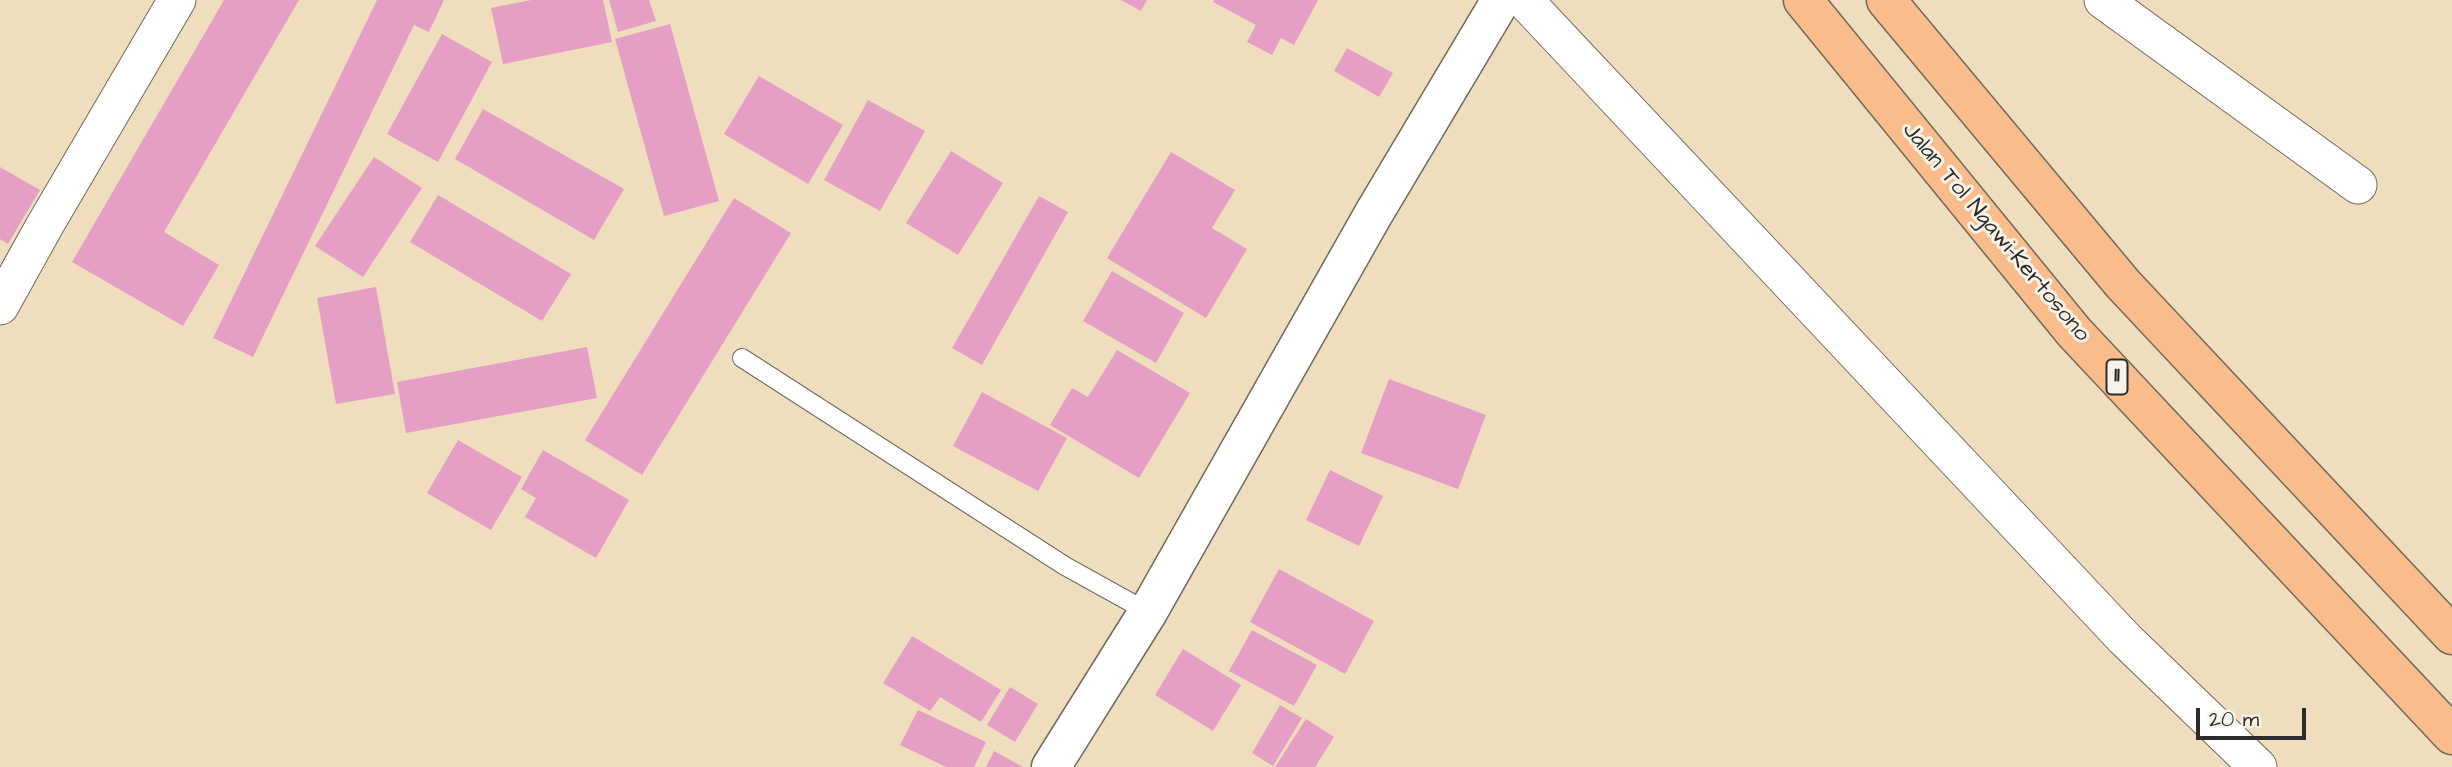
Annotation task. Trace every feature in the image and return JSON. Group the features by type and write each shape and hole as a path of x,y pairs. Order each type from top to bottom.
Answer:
{"highway":[{"name":"Jalan Tol Ngawi–Kertosono","path":"1803,0 2074,332 2452,736"},
{"path":"1886,0 2123,284 2452,635"}],"street":[{"path":"0,306 177,0"},
{"path":"1051,767 1148,612 1374,214 1501,0"},
{"path":"1524,0 2116,629 2258,767"},
{"path":"2104,0 2358,185"}],"lane":[{"path":"741,358 1065,566 1148,612"}],"building":[{"path":"224,0 299,0 164,232 219,265 183,326 72,262"},
{"path":"377,0 444,0 429,32 414,25 253,357 213,338"},
{"path":"531,0 603,0 612,42 503,64 491,8"},
{"path":"609,0 649,0 656,21 618,32"},
{"path":"1121,0 1147,0 1141,11"},
{"path":"1318,0 1294,45 1281,38 1272,55 1247,42 1256,25 1213,2"},
{"path":"670,24 719,201 664,216 615,39"},
{"path":"442,34 492,62 438,162 387,134"},
{"path":"1347,48 1393,73 1379,97 1334,71"},
{"path":"759,76 843,125 808,184 724,134"},
{"path":"868,100 925,131 880,211 824,180"},
{"path":"483,109 624,189 594,240 455,159"},
{"path":"951,151 1003,183 958,255 906,223"},
{"path":"1171,152 1235,190 1212,228 1247,249 1206,318 1107,258"},
{"path":"374,157 422,188 363,277 315,246"},
{"path":"0,167 40,190 8,244 0,239"},
{"path":"438,195 571,274 542,321 410,242"},
{"path":"1039,196 1068,212 982,365 952,348"},
{"path":"734,198 791,233 642,475 585,440"},
{"path":"1112,271 1184,313 1156,363 1083,321"},
{"path":"376,287 395,394 336,404 317,298"},
{"path":"587,347 597,398 406,433 397,382"},
{"path":"1117,350 1190,393 1139,478 1050,425 1072,388 1088,397"},
{"path":"1389,379 1486,415 1458,489 1361,453"},
{"path":"982,392 1067,438 1038,491 953,446"},
{"path":"458,440 522,477 491,530 427,493"},
{"path":"543,450 629,500 596,558 525,517 536,498 521,489"},
{"path":"1330,470 1383,496 1359,546 1306,520"},
{"path":"1279,569 1374,621 1345,674 1250,622"},
{"path":"1252,630 1317,665 1294,706 1229,671"},
{"path":"912,636 1001,690 981,722 940,697 930,711 883,683"},
{"path":"1183,649 1241,685 1213,731 1155,695"},
{"path":"1010,687 1038,704 1015,742 987,725"},
{"path":"1280,705 1302,718 1273,766 1252,753"},
{"path":"918,710 986,742 974,767 946,767 900,745"},
{"path":"1306,719 1334,737 1315,767 1275,767"},
{"path":"994,751 1023,767 986,767"}]}
